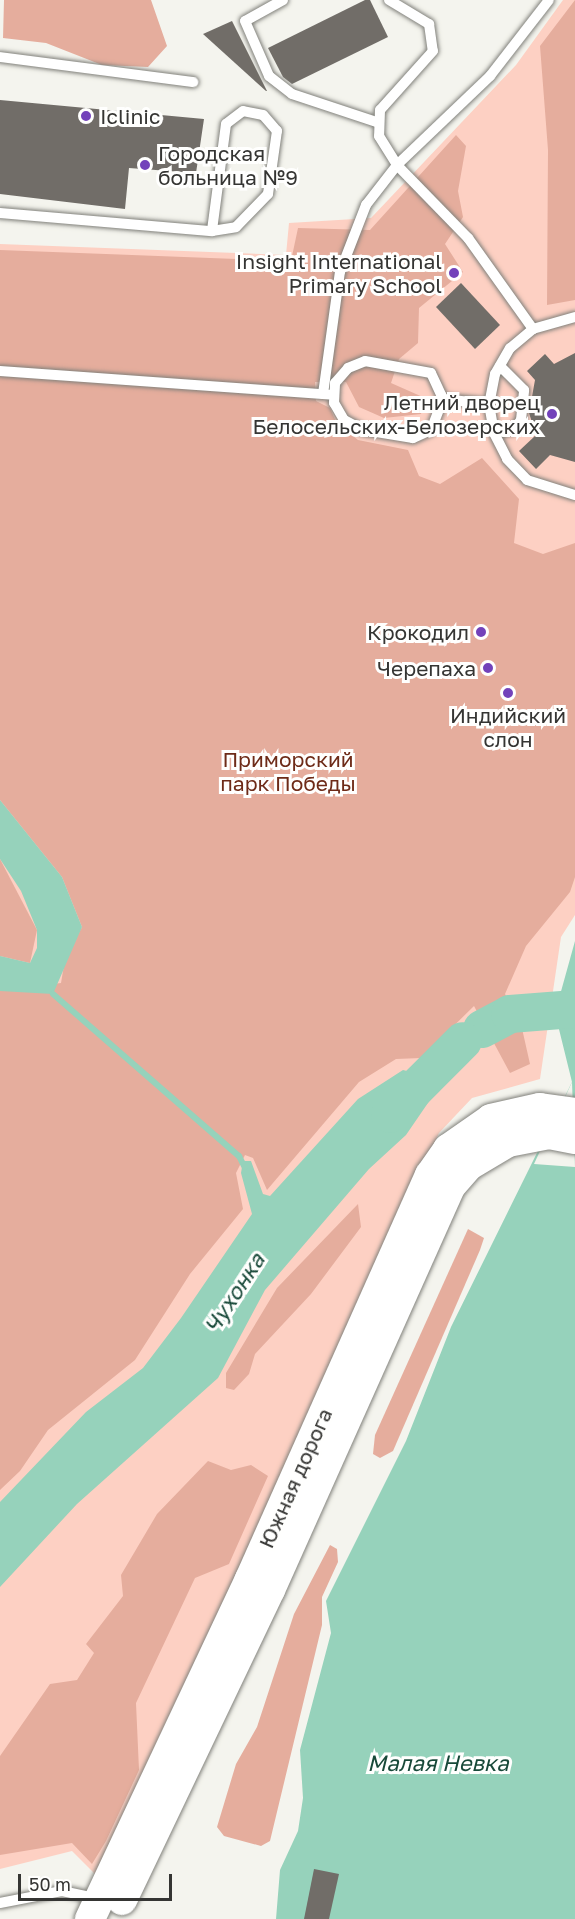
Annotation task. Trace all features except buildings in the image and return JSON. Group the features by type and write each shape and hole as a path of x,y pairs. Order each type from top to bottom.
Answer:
{"street":[{"name":"Южная дорога","path":"105,1912 270,1590 434,1215 450,1187 488,1152 565,1124"}],"lane":[{"path":"283,0 245,21 269,76 292,94 376,122 398,165 468,238 533,329"},
{"path":"376,122 380,110 433,51 429,24 389,0"},
{"path":"328,394 340,374 365,361 431,374 443,399 431,430 413,438 352,426 338,412 328,394 340,272 352,233 366,205 398,165 490,76 549,0"},
{"path":"0,57 193,82"},
{"path":"0,213 212,231 236,227 268,194 278,131 271,120 243,111 226,124 212,231"},
{"path":"575,317 533,329 510,348 500,366 489,404 494,433 507,459 527,480 575,495"},
{"path":"494,433 514,429 523,400 518,378 500,366"},
{"path":"0,371 328,394"},
{"path":"443,399 489,404"},
{"path":"0,1903 62,1891 105,1912"}],"green space":[{"path":"4,0 151,0 167,46 148,67 102,65 46,43 3,38"},
{"name":"Приморский парк Победы","path":"563,0 575,0 575,915 561,937 540,1079 472,1098 439,1133 115,1844 95,1874 72,1851 0,1869 0,244 286,255 289,223 371,218 516,65"},
{"path":"575,0 575,300 547,305 548,150 540,46"},
{"name":"Приморский парк Победы","path":"456,135 466,146 458,191 463,217 445,244 463,272 419,308 418,343 399,359 391,383 425,398 421,414 384,418 359,407 346,382 315,382 316,401 330,408 336,422 358,440 408,450 419,476 440,484 482,458 519,499 514,543 543,554 575,543 575,877 570,892 526,946 505,994 521,1024 530,1064 510,1073 474,1006 421,1058 396,1059 359,1082 267,1190 253,1158 245,1155 236,1173 243,1209 190,1274 135,1360 48,1430 20,1471 0,1490 0,991 61,983 65,959 82,927 62,877 0,800 0,250 291,261 298,228 370,230"},
{"path":"0,859 37,930 30,963 0,956"},
{"path":"358,1204 361,1227 311,1294 255,1354 249,1374 234,1390 226,1388 226,1373 277,1288"},
{"path":"468,1229 484,1238 480,1250 393,1451 380,1458 373,1454 375,1435"},
{"path":"208,1461 231,1470 251,1465 268,1476 229,1564 195,1578 136,1703 139,1770 106,1841 92,1864 72,1843 0,1855 0,1756 50,1684 77,1680 94,1653 86,1644 123,1596 121,1575 157,1514"},
{"path":"330,1545 337,1549 338,1562 322,1597 322,1625 270,1841 261,1846 224,1836 217,1827 236,1764 257,1727 294,1614"}],"water":[{"path":"0,800 62,877 82,927 53,994 0,991 0,956 30,963 37,948 37,930 21,891 0,859"},
{"name":"Малая Невка","path":"575,941 575,1919 276,1919 280,1870 298,1831 303,1798 300,1750 331,1633 326,1601 406,1441 451,1327 572,1082 555,1013"},
{"path":"403,1070 426,1076 430,1100 406,1135 369,1169 265,1290 218,1378 77,1504 0,1587 0,1502 86,1412 143,1368 181,1318 252,1214 241,1173 243,1161 251,1161 263,1194 270,1196 358,1099"}],"pier":[{"path":"572,1082 575,1167 534,1164"}],"waterway":[{"path":"53,994 239,1156 245,1168"},
{"name":"Чухонка","path":"482,1029 510,1014 575,1009"},
{"name":"Чухонка","path":"390,1114 463,1041"}],"place":[{"name":"Iclinic","path":"86,116"},
{"name":"Городская больница №9","path":"145,165"},
{"name":"Insight International Primary School","path":"454,273"},
{"name":"Летний дворец Белосельских-Белозерских","path":"552,414"},
{"name":"Крокодил","path":"481,632"},
{"name":"Черепаха","path":"488,668"},
{"name":"Индийский слон","path":"508,693"}]}
